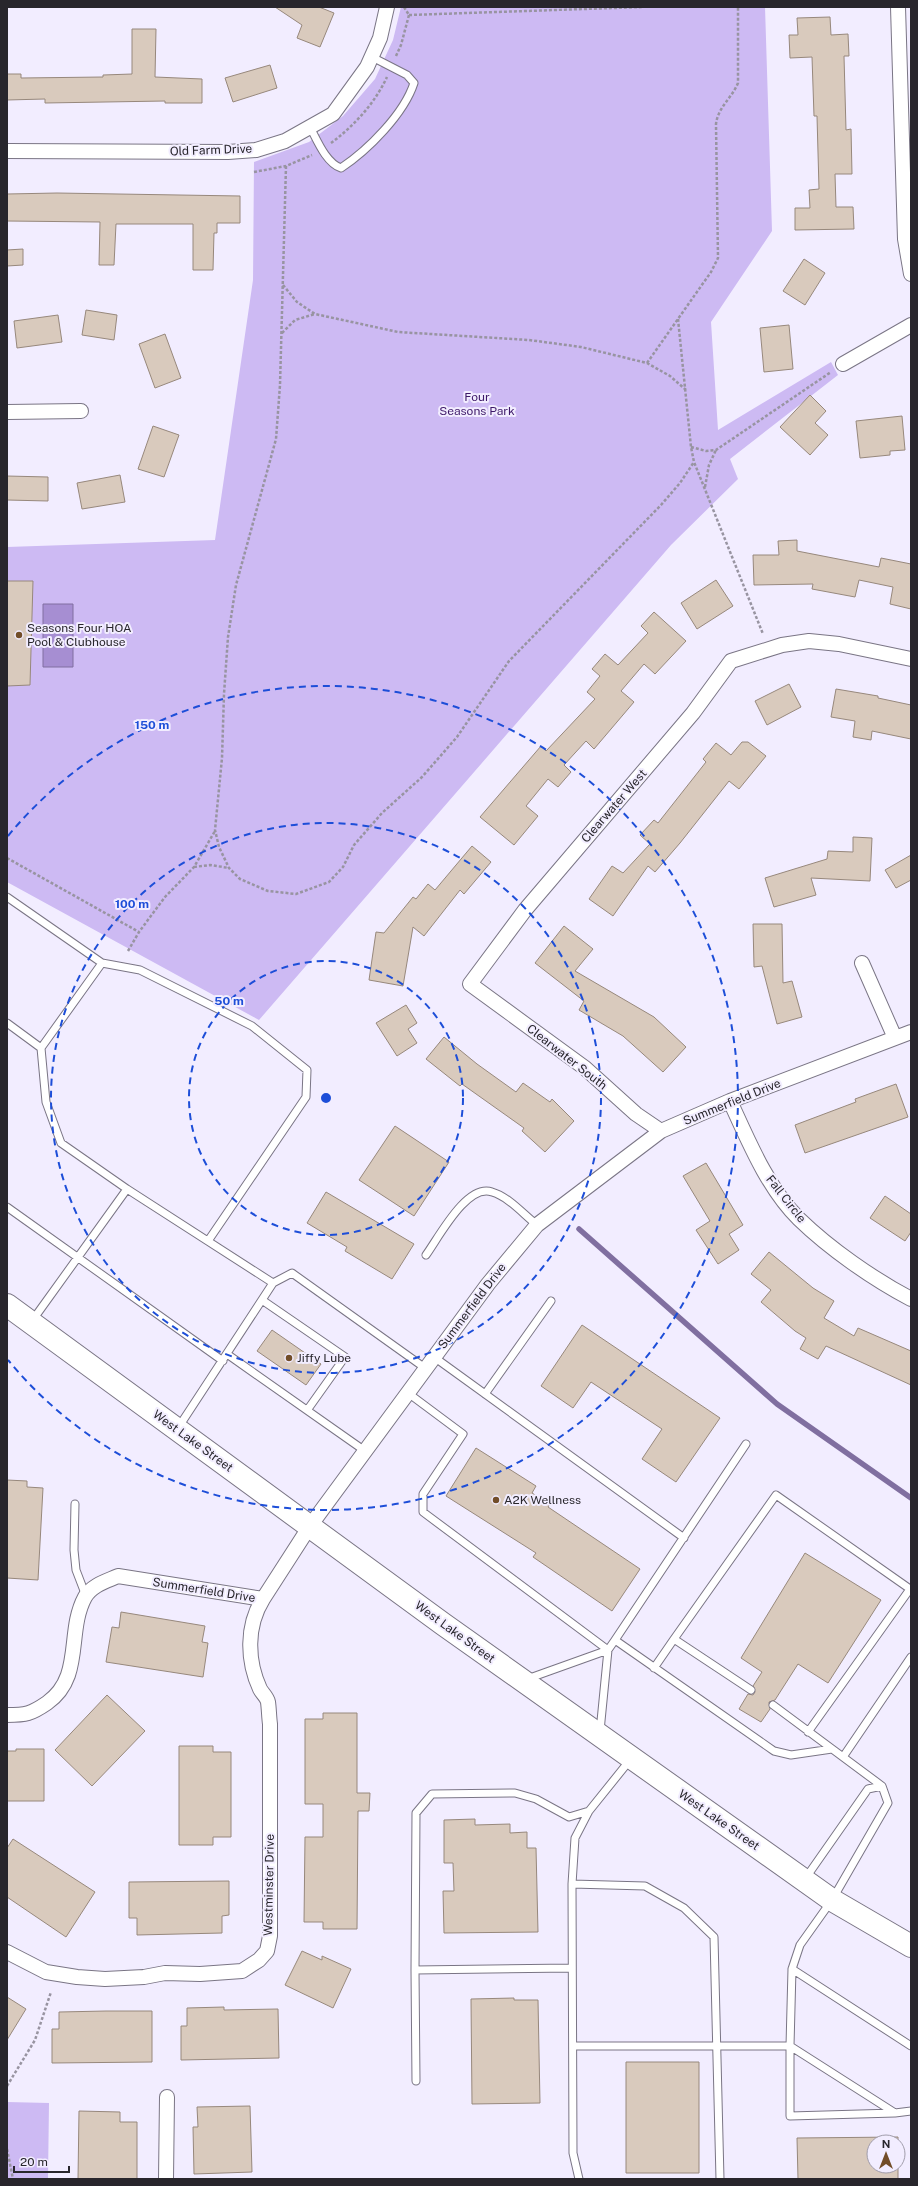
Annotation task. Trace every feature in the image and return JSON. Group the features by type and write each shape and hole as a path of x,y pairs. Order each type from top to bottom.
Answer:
{"main road":[{"name":"West Lake Street","path":"7,1305 523,1680 832,1900 911,1946"}],"street":[{"name":"Old Farm Drive","path":"7,151 228,152 256,150 278,143 333,114 367,67 372,57 380,38 386,7"},
{"path":"898,7 905,239 911,274"},
{"path":"843,364 911,325"},
{"path":"7,412 81,411"},
{"name":"Clearwater West","path":"470,984 525,910 693,712 731,661 771,648 809,641 839,644 911,659"},
{"path":"862,963 895,1038"},
{"name":"Clearwater South","path":"470,984 585,1068 636,1114 661,1132"},
{"name":"Summerfield Drive","path":"86,1596 98,1584 118,1576 263,1599 310,1526 425,1368 488,1284 537,1225 661,1132 730,1101 911,1032"},
{"name":"Fall Circle","path":"730,1101 758,1160 776,1190 798,1219 839,1252 883,1283 911,1298"},
{"path":"7,1715 31,1714 51,1700 68,1678 78,1618 86,1596"},
{"name":"Westminster Drive","path":"7,1952 46,1972 105,1979 144,1977 165,1972 200,1974 242,1971 259,1960 267,1951 270,1936 270,1724 267,1700 260,1688 252,1665 250,1652 251,1627 257,1609 263,1599"},
{"path":"166,2179 167,2097"}],"lane":[{"path":"310,127 329,159 335,166 341,168 373,142 403,105 414,83 407,75 372,57"},
{"path":"7,897 102,963 140,970 252,1026 307,1070 306,1097 208,1241"},
{"path":"102,963 41,1048 46,1102 61,1143 126,1189 273,1283"},
{"path":"7,1023 41,1048"},
{"path":"31,1323 126,1189"},
{"path":"426,1255 466,1199 479,1192 494,1192 512,1204 537,1225"},
{"path":"7,1207 223,1361"},
{"path":"177,1429 273,1283 292,1273 425,1368"},
{"path":"262,1300 346,1357 308,1409"},
{"path":"485,1394 550,1301"},
{"path":"227,1354 308,1409 365,1451"},
{"path":"434,1357 684,1538"},
{"path":"408,1392 463,1434 423,1494 423,1512 608,1650"},
{"path":"600,1735 608,1650 746,1444"},
{"path":"654,1668 776,1495 910,1589 908,1597 808,1732"},
{"path":"75,1504 74,1550 76,1570 86,1596"},
{"path":"674,1639 751,1690"},
{"path":"615,1640 774,1751 791,1755 832,1749"},
{"path":"523,1680 608,1650"},
{"path":"842,1757 911,1658"},
{"path":"773,1705 882,1786 888,1803 832,1900 800,1945 792,1969 790,2116 895,2113 911,2111"},
{"path":"579,2179 573,2153 572,1884 575,1838 588,1811 632,1758"},
{"path":"804,1880 868,1789 882,1786"},
{"path":"416,2081 416,1813 432,1794 515,1793 536,1799 569,1817 588,1811"},
{"path":"572,1884 645,1886 684,1908 714,1938 718,2045 720,2179"},
{"path":"415,1970 572,1968"},
{"path":"792,1969 911,2046"},
{"path":"573,2046 790,2046 895,2113"}],"path":[{"path":"396,56 401,45 409,15 404,7"},
{"path":"409,15 643,7"},
{"path":"647,363 711,272 718,258 716,124 717,114 735,92 738,83 738,7"},
{"path":"330,144 351,127 374,100 387,77"},
{"path":"254,172 286,166 311,156"},
{"path":"286,166 282,334 276,439 236,585 228,638 222,758 215,830 219,847 229,868 240,879 268,891 280,894 296,894 329,882 343,867 354,845 382,813 422,777 457,737 509,661 661,505 680,483 694,462"},
{"path":"283,285 297,302 315,314 398,332 544,342 581,348 647,363 670,376 686,390"},
{"path":"282,334 295,320 315,314"},
{"path":"678,319 691,447 694,462 758,624 771,648"},
{"path":"691,447 706,451 716,450 843,364"},
{"path":"705,488 709,465 716,450"},
{"path":"128,951 139,932 165,897 194,867 215,830"},
{"path":"7,858 139,932"},
{"path":"194,867 210,865 229,868"},
{"path":"7,2086 35,2040 50,1992"},
{"path":"7,2149 13,2179"}],"green space":[{"name":"Four Seasons Park","path":"401,7 765,7 772,231 711,322 718,430 831,362 838,375 730,459 738,479 671,545 259,1020 7,882 7,547 215,540 253,280 254,162 309,142 343,116 375,79 393,40"},
{"path":"7,2102 49,2103 48,2179 7,2179"}],"shaded area":[{"path":"43,604 73,604 73,667 43,667"}],"building":[{"path":"275,7 319,7 334,13 320,47 297,38 302,25"},
{"path":"830,17 831,35 848,34 849,56 844,56 846,130 851,129 852,174 835,174 836,207 853,207 854,229 795,230 795,208 810,208 809,190 819,189 817,116 814,116 812,57 790,58 789,35 798,35 797,18"},
{"path":"132,29 156,29 155,77 202,79 202,103 165,103 165,101 45,103 45,99 7,100 7,74 21,74 21,78 103,77 103,75 132,74"},
{"path":"270,65 277,88 233,102 225,78"},
{"path":"57,193 240,196 240,223 217,223 217,233 214,233 213,270 193,270 193,224 116,224 114,265 99,265 100,222 7,221 7,194"},
{"path":"23,249 23,265 7,266 7,250"},
{"path":"804,259 825,273 805,305 783,291"},
{"path":"86,310 117,315 114,340 82,335"},
{"path":"58,315 62,342 17,348 14,321"},
{"path":"789,325 793,369 764,372 760,328"},
{"path":"165,334 181,378 155,388 139,344"},
{"path":"810,395 826,411 815,423 828,435 810,455 780,427"},
{"path":"902,416 905,450 890,451 890,455 860,458 856,421"},
{"path":"153,426 179,435 164,477 138,469"},
{"path":"120,475 125,502 82,509 77,483"},
{"path":"7,476 48,477 48,501 7,500"},
{"path":"797,540 797,551 879,567 881,558 911,564 911,609 890,604 893,587 859,580 855,597 812,589 813,584 754,585 753,555 779,555 778,541"},
{"path":"716,580 733,606 697,629 681,603"},
{"name":"Seasons Four HOA Pool & Clubhouse","path":"7,581 33,581 30,685 7,686"},
{"path":"654,612 686,641 655,674 644,664 621,691 634,702 594,749 586,741 564,765 571,772 558,787 548,779 526,806 538,816 514,845 480,817 541,746 546,751 595,699 587,692 600,676 592,669 605,654 618,665 648,633 641,626"},
{"path":"789,684 801,707 767,725 755,701"},
{"path":"836,689 878,696 878,698 911,705 911,739 872,731 871,740 853,737 855,721 831,717"},
{"path":"742,742 748,742 766,756 739,789 729,781 655,872 648,866 613,916 589,899 612,866 623,873 650,844 640,835 654,820 658,823 706,762 703,759 716,743 731,755"},
{"path":"853,837 872,838 870,881 811,878 816,895 774,907 765,878 827,859 828,851 853,852"},
{"path":"472,846 491,862 464,894 460,890 424,936 413,927 403,986 369,980 376,932 384,933 413,897 416,899 428,884 435,890"},
{"path":"911,855 911,880 896,888 885,870"},
{"path":"753,924 782,924 783,983 792,981 802,1017 777,1024 762,966 754,967"},
{"path":"564,926 593,949 575,971 654,1017 686,1047 663,1072 623,1036 579,1010 584,1001 535,963"},
{"path":"406,1005 417,1023 408,1029 417,1043 397,1056 376,1023"},
{"path":"444,1037 477,1064 516,1092 523,1083 550,1102 552,1099 574,1121 545,1152 522,1131 524,1128 462,1084 460,1086 426,1059"},
{"path":"896,1084 908,1117 805,1153 795,1125 856,1102 855,1099"},
{"path":"395,1126 449,1162 414,1216 359,1180"},
{"path":"706,1163 743,1225 729,1234 739,1250 718,1264 696,1230 710,1221 683,1176"},
{"path":"326,1192 414,1244 392,1279 345,1251 347,1247 307,1223"},
{"path":"885,1196 911,1214 911,1232 905,1241 870,1218"},
{"path":"769,1252 813,1288 834,1301 824,1318 854,1336 858,1328 911,1351 911,1385 826,1346 818,1359 800,1349 806,1338 795,1331 761,1302 771,1290 751,1274"},
{"path":"582,1325 720,1418 676,1482 642,1459 662,1429 591,1382 573,1408 541,1386"},
{"name":"Jiffy Lube","path":"272,1330 321,1364 306,1385 257,1351"},
{"path":"476,1448 536,1486 532,1493 550,1504 548,1507 640,1569 612,1611 533,1557 536,1553 446,1496"},
{"path":"7,1480 27,1481 27,1487 43,1488 38,1580 7,1578"},
{"path":"805,1553 881,1600 828,1683 798,1664 775,1700 769,1702 770,1709 761,1722 739,1709 748,1694 753,1695 755,1692 753,1686 762,1672 741,1658"},
{"path":"121,1612 205,1626 202,1642 208,1643 203,1677 106,1662 112,1627 119,1628"},
{"path":"107,1695 145,1731 92,1786 55,1750"},
{"path":"323,1713 357,1713 357,1793 370,1793 369,1811 358,1811 357,1929 323,1929 323,1922 304,1922 305,1837 323,1837 323,1804 305,1804 305,1719 323,1719"},
{"path":"179,1746 213,1746 213,1752 231,1752 231,1837 213,1837 213,1845 179,1845"},
{"path":"16,1749 44,1749 44,1801 7,1801 7,1751 16,1751"},
{"path":"475,1819 475,1825 510,1824 510,1833 527,1832 527,1848 536,1848 538,1932 444,1933 443,1891 454,1891 453,1863 444,1863 444,1820"},
{"path":"13,1839 95,1892 66,1937 7,1897 7,1848"},
{"path":"229,1881 229,1915 222,1916 222,1933 137,1935 137,1918 129,1918 129,1882"},
{"path":"302,1951 322,1960 322,1956 351,1969 333,2008 285,1985"},
{"path":"7,1997 26,2009 7,2040"},
{"path":"514,1998 514,2000 538,2000 540,2103 472,2104 471,1999"},
{"path":"224,2007 224,2010 278,2009 279,2058 181,2060 181,2026 187,2026 187,2008"},
{"path":"152,2011 152,2062 52,2063 52,2029 59,2029 59,2012"},
{"path":"626,2062 699,2062 699,2173 626,2173"},
{"path":"250,2106 252,2172 194,2174 193,2127 198,2127 197,2107"},
{"path":"79,2111 120,2112 120,2122 137,2122 137,2179 78,2179"},
{"path":"866,2137 866,2174 898,2174 898,2179 798,2179 797,2138"}],"waterway":[{"path":"579,1229 777,1404 911,1498"}],"place":[{"name":"Seasons Four HOA Pool & Clubhouse","path":"19,635"},
{"name":"Jiffy Lube","path":"289,1358"},
{"name":"A2K Wellness","path":"496,1500"}]}
